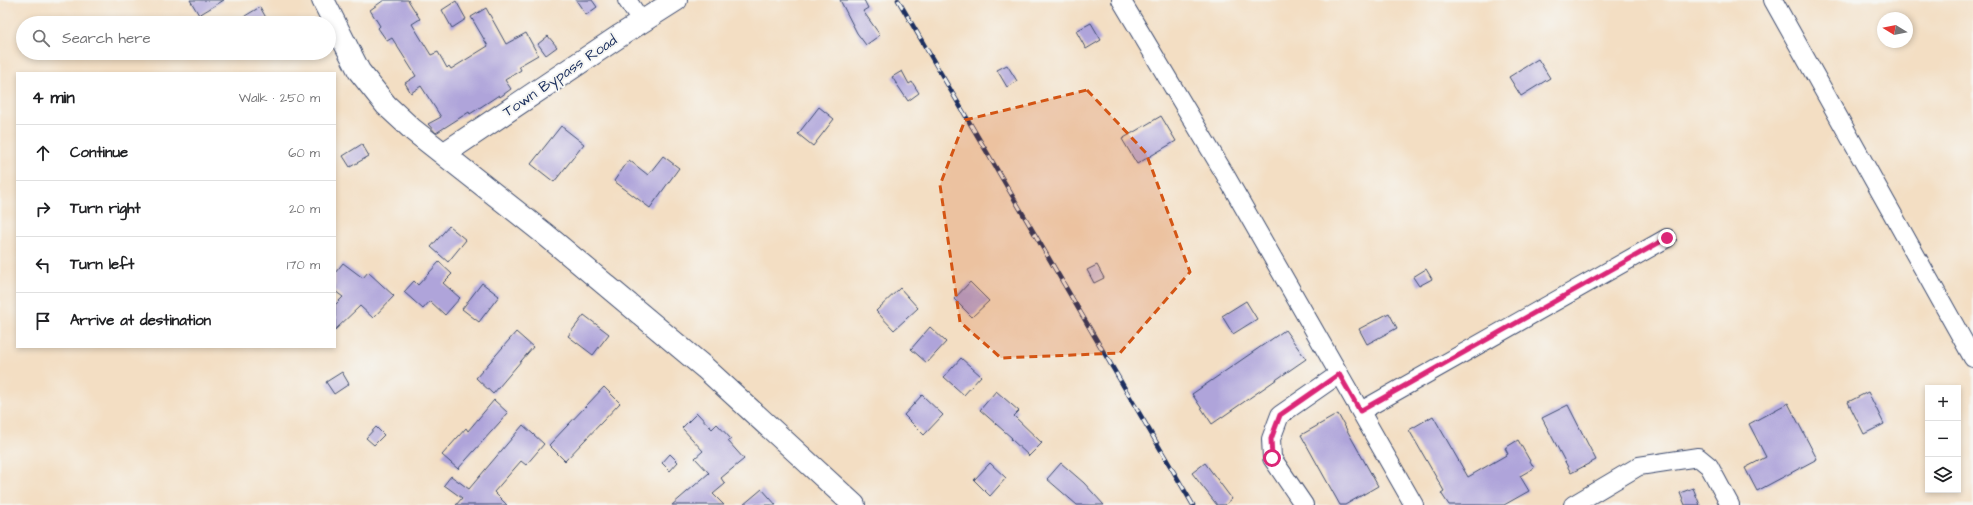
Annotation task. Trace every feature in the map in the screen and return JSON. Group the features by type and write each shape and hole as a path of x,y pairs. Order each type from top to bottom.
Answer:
{"main road":[{"path":"323,0 331,16"},
{"name":"Town Bypass Road","path":"446,153 641,21 676,0"},
{"path":"336,26 359,71 386,105 413,130 446,153 546,234 705,368 854,505"}],"street":[{"path":"627,0 641,21"},
{"path":"1121,0 1223,171 1414,505"},
{"path":"1773,0 1973,358"},
{"path":"1360,411 1667,238"},
{"path":"1304,505 1272,458 1271,439 1280,415 1339,374"},
{"path":"1573,505 1639,466 1698,457 1709,466 1730,505"}],"highlighted area":[{"path":"1087,90 1146,153 1190,272 1120,353 1001,358 960,322 940,185 965,120"}],"building":[{"path":"190,0 224,0 199,15"},
{"path":"384,0 408,0 420,19 412,24 431,55 438,52 447,68 449,66 451,69 488,46 471,17 486,8 506,44 526,33 538,55 519,66 521,70 505,80 511,89 470,114 469,112 436,133 428,124 441,117 421,86 411,93 405,83 416,76 392,38 387,41 378,28 380,26 370,10"},
{"path":"576,0 592,0 597,7 586,15"},
{"path":"840,0 864,0 868,8 863,11 880,35 866,45 857,33"},
{"path":"456,1 466,19 452,28 442,10"},
{"path":"260,7 265,16 245,16"},
{"path":"1091,23 1101,40 1086,49 1076,31"},
{"path":"548,36 557,47 546,55 538,44"},
{"path":"1538,59 1550,78 1521,96 1509,77"},
{"path":"1007,65 1017,81 1007,87 997,70"},
{"path":"902,71 909,84 912,82 919,93 908,101 892,77"},
{"path":"819,107 834,119 813,146 798,134"},
{"path":"1161,116 1176,141 1137,164 1122,139"},
{"path":"561,126 584,144 554,182 531,164"},
{"path":"362,144 369,156 350,167 343,156"},
{"path":"663,156 679,168 650,208 614,181 629,160 648,175"},
{"path":"449,226 466,240 448,262 431,247"},
{"path":"439,262 452,274 443,283 460,298 445,315 430,301 423,309 404,292 414,281 418,285"},
{"path":"343,263 363,278 368,272 394,296 373,318 360,306 336,329 336,304 343,297 336,292 336,272"},
{"path":"1097,265 1104,278 1094,283 1087,270"},
{"path":"1426,269 1432,279 1419,286 1413,277"},
{"path":"970,282 989,301 972,317 954,299"},
{"path":"482,283 499,296 479,322 462,309"},
{"path":"900,288 918,308 894,330 876,311"},
{"path":"1246,301 1257,319 1233,334 1222,316"},
{"path":"1389,313 1397,328 1367,344 1359,329"},
{"path":"584,315 609,334 593,355 568,336"},
{"path":"930,327 946,342 927,363 911,349"},
{"path":"1285,330 1306,359 1212,424 1192,394"},
{"path":"516,332 533,347 493,394 476,378"},
{"path":"961,358 981,376 964,395 944,377"},
{"path":"342,372 349,384 334,394 326,382"},
{"path":"604,387 620,403 565,461 549,445"},
{"path":"996,391 1019,411 1014,416 1042,443 1029,456 1011,439 1012,438 980,410"},
{"path":"1868,392 1884,424 1864,434 1848,402"},
{"path":"922,395 943,415 924,435 904,415"},
{"path":"494,400 508,413 458,469 442,455 466,428 468,431"},
{"path":"1788,403 1817,459 1757,491 1745,468 1766,457 1749,424"},
{"path":"1568,405 1596,460 1571,473 1542,418"},
{"path":"697,413 712,429 717,424 731,439 728,441 744,459 721,478 725,484 713,494 724,505 672,505 709,473 695,458 703,451 682,428"},
{"path":"1338,414 1378,486 1345,505 1340,505 1301,435"},
{"path":"1433,416 1468,477 1508,454 1505,448 1518,440 1534,468 1520,476 1529,491 1504,505 1449,505 1441,493 1444,491 1409,430"},
{"path":"523,425 544,444 526,465 521,461 494,492 507,505 456,505 462,498 444,485 451,476 469,489"},
{"path":"376,427 384,435 374,445 366,438"},
{"path":"670,454 678,462 670,471 662,463"},
{"path":"990,463 1006,478 990,496 974,480"},
{"path":"1061,463 1084,483 1104,505 1077,505 1047,479"},
{"path":"1205,463 1232,499 1225,505 1217,505 1192,473"},
{"path":"1693,488 1700,505 1685,505 1680,493"},
{"path":"762,489 776,505 743,505"}],"railway":[{"path":"898,0 1193,505"}],"route":[{"path":"1272,458 1271,439 1280,415 1339,374 1360,411 1667,238"}]}
